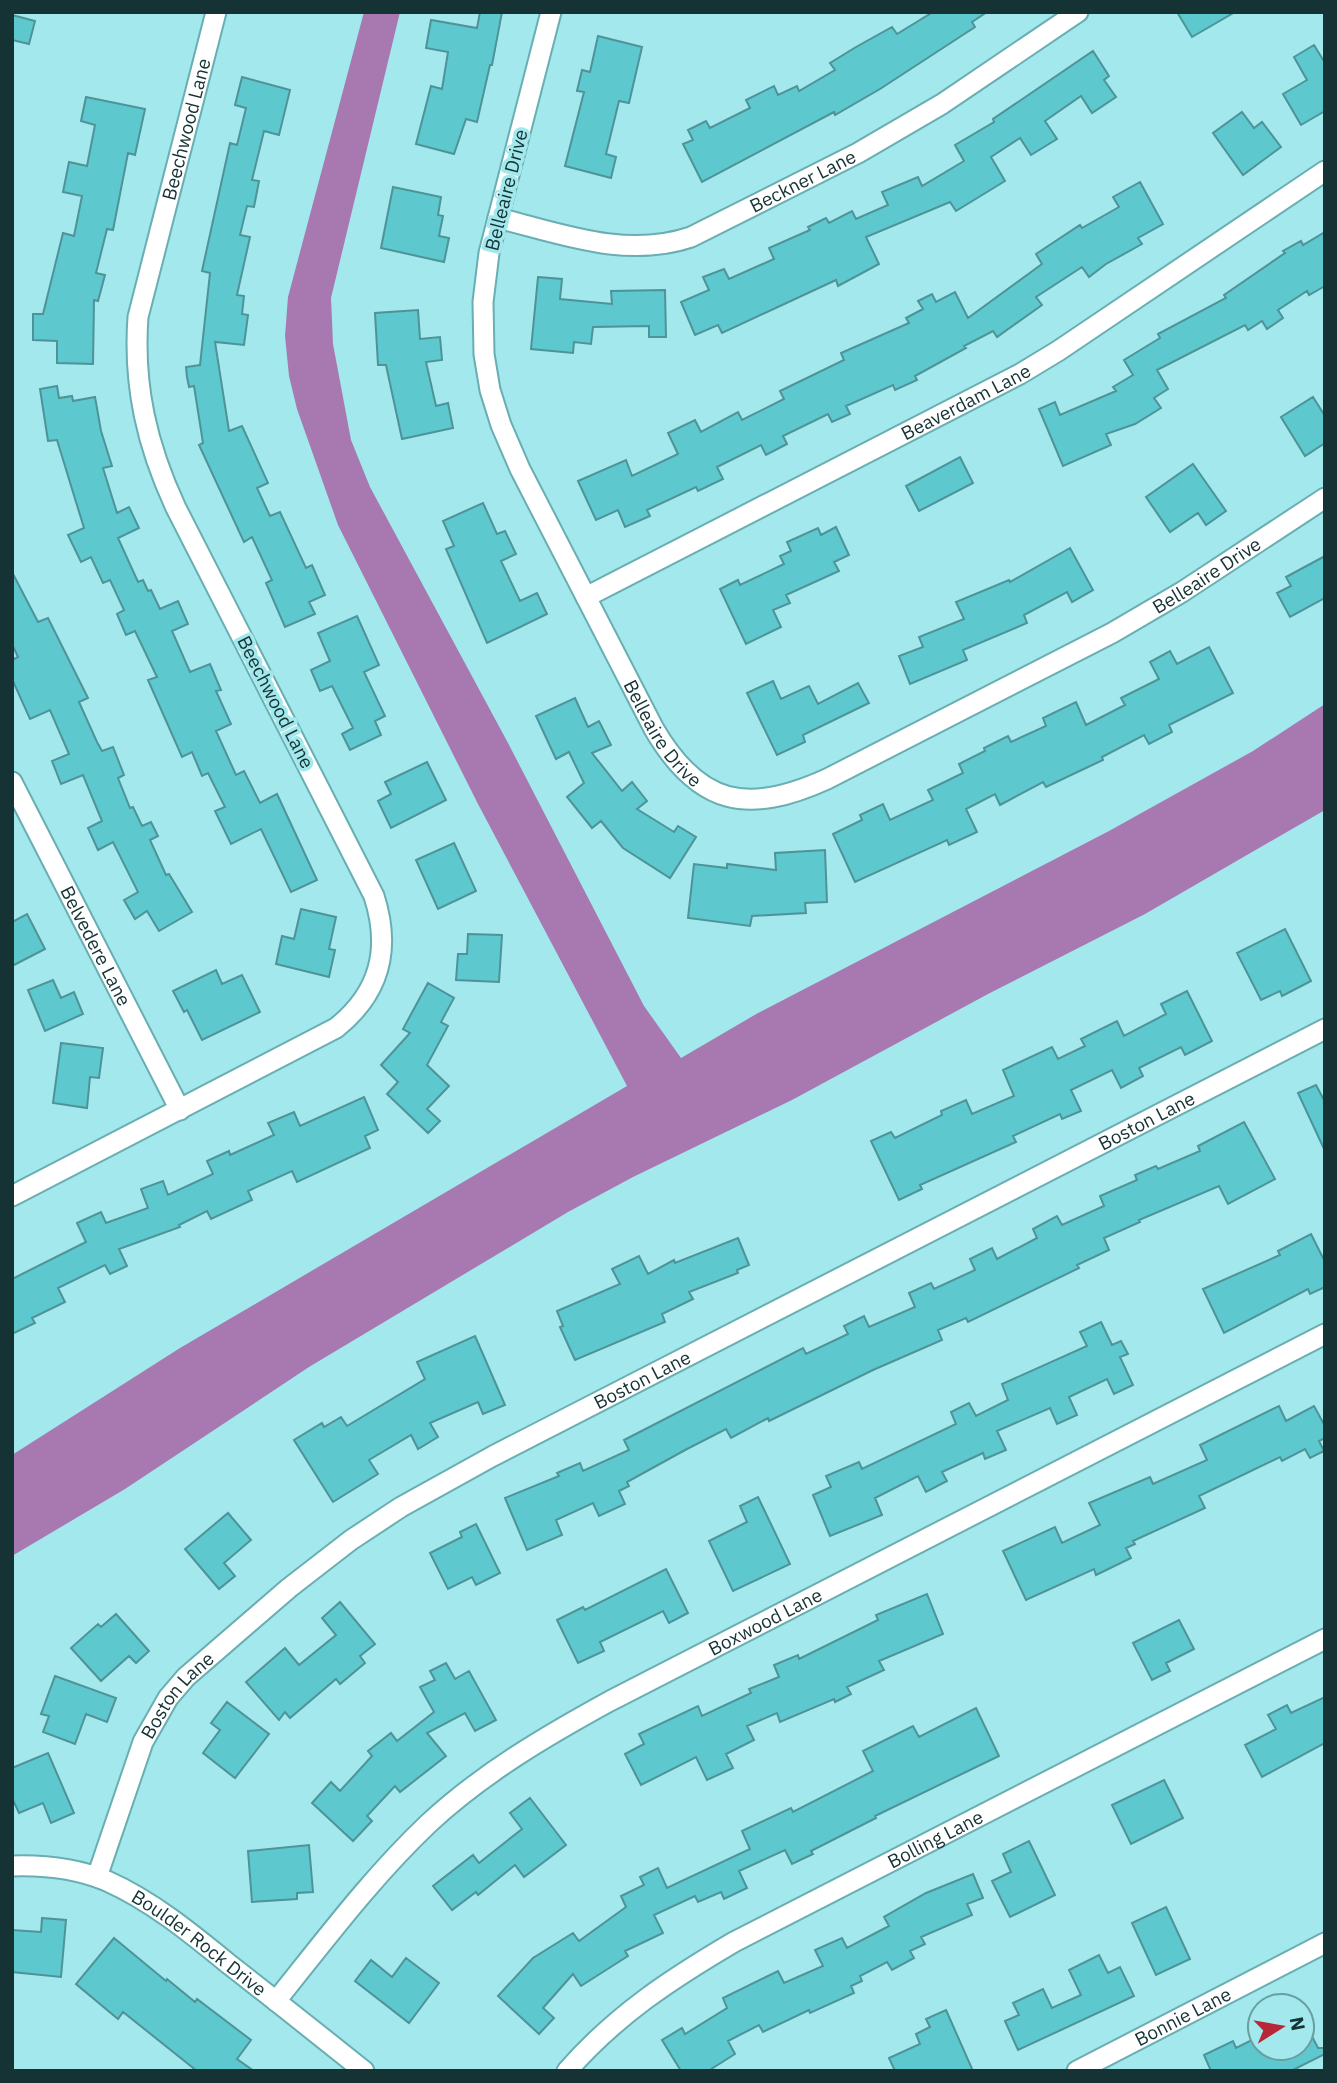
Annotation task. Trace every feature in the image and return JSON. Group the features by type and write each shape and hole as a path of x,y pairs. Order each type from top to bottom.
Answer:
{"street":[{"name":"Beechwood Lane","path":"12,1196 323,1036 348,1018 365,998 379,965 383,946 381,920 371,889 176,508 157,467 141,406 137,368 138,317 216,12"},
{"name":"Belleaire Drive","path":"551,12 488,261 482,336 490,390 515,458 654,729 678,765 694,779 721,794 748,800 773,799 827,779 1100,639 1182,593 1325,498"},
{"name":"Beckner Lane","path":"498,218 627,247 662,245 691,237 858,153 942,104 1079,12"},
{"name":"Beaverdam Lane","path":"586,597 1020,374 1325,171"},
{"name":"Belvedere Lane","path":"12,782 180,1110"},
{"name":"Boston Lane","path":"97,1877 135,1762 150,1727 168,1698 208,1657 310,1571 374,1524 494,1456 1325,1029"},
{"name":"Boxwood Lane","path":"276,2001 355,1902 404,1848 459,1798 513,1758 622,1695 1325,1334"},
{"name":"Bolling Lane","path":"567,2071 601,2034 677,1975 1325,1639"},
{"name":"Boulder Rock Drive","path":"12,1866 64,1870 97,1877 122,1888 158,1910 364,2071"},
{"name":"Bonnie Lane","path":"1077,2071 1325,1943"}],"shaded area":[{"path":"364,12 400,12 331,298 333,344 351,440 370,487 508,743 644,1006 681,1058 758,1013 1109,831 1253,751 1325,704 1325,810 1145,914 988,994 792,1100 633,1177 568,1212 309,1367 125,1489 12,1556 12,1455 180,1348 627,1086 478,804 338,525 297,409 289,376 285,336 288,297"}],"building":[{"path":"480,12 502,12 477,122 466,119 454,154 416,144 431,86 442,89 448,52 426,48 431,20 477,28"},
{"path":"933,12 987,12 972,22 975,27 880,89 835,115 834,112 702,182 683,144 693,140 688,130 706,121 710,128 750,108 746,100 774,86 778,95 797,86 799,91 835,70 830,63 856,47 892,27 897,34"},
{"path":"1177,12 1235,12 1192,37"},
{"path":"12,15 35,21 29,44 12,40"},
{"path":"598,36 642,47 629,103 619,101 606,154 616,157 611,178 565,166 584,92 577,91 582,70 590,72"},
{"path":"1314,45 1325,63 1325,111 1301,125 1283,94 1307,80 1294,57"},
{"path":"1093,51 1109,76 1104,80 1116,97 1092,113 1081,96 1045,121 1057,139 1031,155 1020,138 991,157 1005,181 956,211 950,202 866,237 879,264 838,286 836,280 722,333 718,325 695,335 681,302 709,290 703,277 724,269 729,279 774,259 769,248 810,230 808,227 826,218 829,223 852,211 856,219 888,205 882,192 918,177 922,186 964,161 955,145 994,122 993,119"},
{"path":"242,77 290,90 279,135 264,131 252,180 259,181 254,207 247,206 240,235 250,237 237,295 244,296 242,314 248,315 244,345 215,342 229,431 242,426 268,483 257,488 270,516 280,512 306,568 312,565 325,595 309,602 315,614 285,627 266,583 272,580 252,537 244,542 199,445 203,443 194,386 189,387 186,367 200,365 210,273 202,271 230,143 237,145 246,108 235,105"},
{"path":"86,97 145,109 135,155 128,153 113,230 107,229 96,273 105,275 98,301 94,300 93,364 57,363 57,341 33,340 33,314 43,314 63,233 74,236 82,196 63,192 69,162 87,166 95,125 81,121"},
{"path":"1242,112 1254,128 1262,122 1281,147 1243,175 1213,133"},
{"path":"1140,182 1163,224 1138,238 1142,244 1089,277 1082,267 1036,297 1042,305 997,337 993,331 915,376 917,380 895,390 893,385 846,406 850,414 832,422 828,414 783,436 787,444 766,455 761,445 717,467 723,479 698,491 696,487 647,510 650,516 625,527 618,510 596,520 578,481 626,460 632,476 678,454 668,433 695,420 701,432 738,412 742,420 784,399 780,391 844,360 841,353 909,323 906,318 923,309 918,301 932,294 936,302 955,292 968,318 1042,264 1036,254 1080,225 1082,228 1119,207 1113,197"},
{"path":"393,187 441,197 438,215 443,216 439,236 449,238 444,262 381,248"},
{"path":"1325,232 1325,286 1309,295 1307,291 1278,310 1283,318 1267,329 1262,321 1248,330 1245,325 1157,370 1168,389 1154,398 1161,408 1135,424 1106,434 1111,445 1063,466 1039,409 1055,402 1060,415 1116,391 1113,387 1133,375 1124,360 1160,338 1158,334 1226,298 1224,295 1285,253 1283,251 1301,241 1303,245"},
{"path":"538,277 562,279 560,299 612,304 611,291 665,290 666,337 649,337 649,326 593,327 591,344 574,342 573,353 531,349"},
{"path":"418,310 420,339 440,337 442,360 426,362 436,406 448,403 453,428 402,439 386,365 378,365 375,313"},
{"path":"57,386 59,398 72,396 73,401 95,397 101,431 112,466 103,468 117,513 129,507 139,528 118,538 138,582 143,580 160,609 178,601 188,624 172,631 190,672 210,664 221,690 216,691 231,724 216,731 236,775 244,771 260,803 277,794 317,880 291,892 261,829 231,844 215,811 225,807 208,773 202,776 192,752 182,757 148,680 157,677 135,631 126,635 117,614 124,610 110,580 103,583 91,557 81,562 68,535 84,528 57,440 48,441 40,389"},
{"path":"1313,397 1325,416 1325,443 1305,456 1281,417"},
{"path":"960,457 973,483 919,511 906,486"},
{"path":"1193,464 1226,511 1206,525 1198,513 1170,532 1146,497"},
{"path":"483,503 497,534 505,531 516,554 501,561 520,601 537,593 547,614 487,643 446,549 454,546 443,521"},
{"path":"836,527 849,555 834,562 839,571 786,595 790,603 773,610 781,627 746,644 720,589 738,580 740,585 784,564 780,556 791,551 787,542 818,528 821,535"},
{"path":"1070,548 1093,590 1072,602 1067,592 1024,615 1027,623 963,650 967,660 910,684 899,656 923,647 919,637 964,619 956,602 1009,580 1010,582"},
{"path":"1325,556 1325,598 1290,617 1277,593 1291,586 1286,577"},
{"path":"12,572 38,622 48,618 88,698 79,702 97,742 102,751 113,747 124,775 118,778 130,808 133,807 142,826 151,822 158,836 150,840 166,875 169,874 192,912 159,931 147,911 135,919 124,900 138,892 113,842 98,850 88,828 102,821 83,775 61,784 52,761 69,754 50,710 30,719 12,679 12,660 18,657 12,644"},
{"path":"357,616 379,665 364,672 385,716 375,721 381,735 350,750 342,734 353,728 332,686 320,691 311,670 330,661 318,633"},
{"path":"1209,647 1233,693 1169,725 1172,732 1149,744 1144,735 1102,757 1103,760 1046,787 1043,782 1000,805 995,794 966,809 977,832 949,845 947,840 855,882 833,834 862,820 860,815 883,804 890,820 933,800 928,790 963,773 959,764 985,751 984,748 1008,736 1011,742 1046,726 1043,718 1076,702 1086,725 1125,705 1121,698 1159,679 1150,662 1170,651 1177,664"},
{"path":"773,681 781,699 809,686 818,704 858,683 869,703 803,735 805,742 777,755 747,693"},
{"path":"575,698 588,727 599,721 611,745 592,753 622,791 632,782 647,801 637,809 674,832 678,826 696,837 670,878 623,848 601,821 592,828 567,797 584,783 569,752 556,759 536,716"},
{"path":"427,762 446,800 391,828 378,801 391,794 385,782"},
{"path":"454,843 476,891 438,909 416,860"},
{"path":"825,850 827,902 805,903 806,913 752,916 750,926 688,918 694,864 727,868 727,864 776,870 775,853"},
{"path":"301,909 336,917 329,949 335,950 329,977 276,964 282,936 294,939"},
{"path":"27,914 45,949 12,966 12,922"},
{"path":"1285,929 1311,981 1282,996 1280,991 1261,1000 1237,953"},
{"path":"468,934 502,935 499,982 456,980 458,954 467,954"},
{"path":"216,970 222,984 242,975 260,1012 202,1040 187,1010 184,1012 173,991"},
{"path":"53,980 61,998 74,992 83,1014 45,1031 28,990"},
{"path":"428,983 454,998 441,1022 448,1026 427,1065 449,1086 427,1109 440,1121 428,1133 387,1094 398,1082 381,1065 410,1033 403,1029"},
{"path":"1187,991 1212,1041 1185,1055 1181,1047 1139,1068 1143,1076 1121,1088 1112,1070 1071,1090 1081,1111 1062,1119 1060,1114 1013,1136 1016,1142 920,1185 922,1189 899,1200 871,1141 891,1132 895,1138 966,1100 972,1114 1014,1096 1003,1070 1052,1047 1058,1059 1085,1046 1081,1039 1117,1021 1124,1036 1166,1014 1161,1004"},
{"path":"61,1043 103,1048 99,1078 90,1077 87,1108 53,1103"},
{"path":"1316,1085 1325,1102 1325,1151 1298,1093"},
{"path":"364,1097 378,1130 365,1136 370,1148 297,1182 292,1171 248,1191 252,1200 211,1219 207,1211 179,1225 180,1227 119,1249 127,1266 110,1274 105,1265 58,1288 65,1302 32,1318 35,1323 12,1334 12,1279 86,1242 77,1223 101,1212 106,1223 148,1208 141,1189 163,1181 168,1195 213,1174 207,1161 229,1151 230,1155 274,1135 268,1123 294,1112 300,1126"},
{"path":"1244,1122 1275,1179 1228,1204 1219,1186 1139,1220 1140,1222 1104,1238 1109,1250 1077,1265 1079,1268 968,1322 966,1318 938,1330 942,1340 769,1421 768,1418 731,1438 726,1429 627,1482 629,1486 619,1491 625,1504 599,1516 593,1503 556,1520 562,1535 527,1550 505,1498 559,1476 557,1473 580,1463 583,1471 629,1450 624,1440 803,1348 806,1354 848,1334 844,1326 864,1316 869,1327 915,1307 909,1293 931,1283 934,1289 975,1270 970,1259 992,1248 997,1259 1037,1238 1033,1229 1057,1216 1062,1225 1104,1206 1100,1196 1137,1180 1135,1175 1156,1166 1158,1169 1200,1151 1198,1146"},
{"path":"1311,1234 1325,1262 1325,1287 1310,1294 1308,1289 1224,1333 1203,1289 1280,1255 1278,1251"},
{"path":"738,1238 749,1265 737,1270 738,1273 689,1292 693,1299 662,1314 665,1322 575,1360 560,1327 563,1326 557,1311 620,1284 612,1269 639,1256 648,1274 674,1260 675,1263"},
{"path":"1101,1322 1112,1345 1121,1341 1128,1354 1120,1357 1133,1385 1114,1394 1107,1379 1069,1397 1077,1415 1057,1424 1050,1408 997,1431 1006,1450 985,1459 983,1453 942,1472 947,1481 926,1492 918,1476 875,1498 882,1515 830,1536 813,1495 831,1487 826,1476 859,1462 862,1469 956,1424 951,1412 969,1403 976,1416 1008,1400 1002,1384 1087,1346 1080,1332"},
{"path":"475,1336 505,1405 483,1414 478,1402 430,1423 438,1437 418,1449 411,1435 369,1460 378,1474 333,1502 294,1440 322,1423 324,1427 341,1417 347,1426 425,1379 417,1362"},
{"path":"1279,1406 1286,1421 1314,1406 1325,1426 1325,1438 1319,1441 1324,1451 1310,1458 1305,1449 1282,1461 1280,1457 1199,1496 1205,1508 1133,1541 1135,1544 1126,1548 1131,1558 1096,1575 1094,1569 1026,1600 1003,1551 1055,1527 1062,1543 1100,1525 1089,1503 1150,1477 1153,1484 1207,1460 1200,1445"},
{"path":"758,1497 790,1564 733,1591 709,1541 747,1522 740,1506"},
{"path":"228,1513 251,1540 224,1563 235,1576 219,1589 185,1549"},
{"path":"476,1524 500,1573 476,1585 472,1577 448,1589 430,1553 462,1537 460,1532"},
{"path":"666,1569 688,1613 669,1623 663,1611 600,1642 604,1651 578,1663 557,1620 583,1607 585,1610"},
{"path":"927,1594 943,1634 879,1661 884,1670 847,1687 851,1694 835,1702 834,1699 780,1722 777,1713 747,1726 754,1740 726,1754 733,1768 707,1780 696,1757 641,1785 625,1754 644,1744 639,1734 698,1706 702,1716 751,1693 749,1689 779,1677 774,1665 798,1655 799,1659 878,1620 876,1615"},
{"path":"340,1602 375,1644 360,1656 365,1663 340,1684 336,1679 290,1718 285,1712 279,1720 246,1682 285,1648 299,1665 336,1635 322,1618"},
{"path":"116,1614 149,1651 136,1663 129,1656 101,1681 71,1648 98,1624 101,1627"},
{"path":"1179,1620 1194,1649 1166,1663 1170,1671 1152,1680 1133,1643"},
{"path":"446,1663 455,1679 469,1671 496,1720 475,1731 465,1713 427,1733 446,1756 400,1792 395,1786 367,1816 372,1821 353,1841 312,1803 331,1782 340,1791 372,1756 368,1751 391,1733 397,1741 434,1712 420,1687 435,1680 430,1671"},
{"path":"55,1676 116,1698 107,1722 86,1714 75,1744 43,1732 49,1716 41,1714"},
{"path":"1325,1697 1325,1743 1262,1777 1245,1745 1276,1729 1268,1715 1287,1705 1291,1713"},
{"path":"227,1702 269,1734 235,1778 203,1753 220,1730 211,1723"},
{"path":"976,1708 999,1756 875,1816 876,1818 811,1851 813,1854 792,1864 785,1850 739,1871 747,1888 724,1899 721,1892 698,1902 695,1896 654,1915 663,1933 625,1951 628,1956 581,1986 573,1974 543,2008 554,2018 539,2034 498,1996 533,1958 573,1933 579,1941 626,1907 621,1896 644,1885 640,1877 658,1868 667,1888 750,1849 742,1831 791,1808 793,1812 873,1771 863,1751 913,1726 919,1737"},
{"path":"48,1753 74,1813 51,1823 43,1803 19,1813 12,1798 12,1768"},
{"path":"1164,1780 1183,1818 1131,1844 1112,1805"},
{"path":"530,1798 566,1845 524,1877 515,1865 478,1895 476,1892 452,1910 433,1886 473,1855 479,1863 522,1829 510,1813"},
{"path":"1029,1841 1055,1895 1010,1917 992,1881 1011,1872 1003,1854"},
{"path":"309,1845 313,1892 297,1893 297,1899 252,1902 248,1851"},
{"path":"973,1874 983,1898 967,1904 972,1915 921,1937 925,1944 910,1951 914,1958 892,1970 887,1962 860,1976 862,1981 851,1986 854,1993 810,2013 809,2010 763,2032 759,2025 728,2041 735,2054 708,2071 681,2071 662,2040 682,2028 685,2034 727,2008 723,1998 778,1971 784,1983 823,1966 815,1950 842,1938 847,1948 889,1926 884,1917 926,1893"},
{"path":"1166,1907 1190,1959 1156,1975 1132,1923"},
{"path":"42,1918 66,1920 61,1977 12,1972 12,1930 41,1932"},
{"path":"114,1938 166,1981 167,1979 195,2002 197,1999 251,2040 237,2059 254,2071 197,2071 123,2012 118,2019 76,1984"},
{"path":"1099,1955 1108,1973 1120,1967 1134,1996 1018,2050 1005,2021 1019,2015 1013,2003 1043,1989 1052,2008 1081,1995 1069,1970"},
{"path":"406,1958 439,1983 409,2023 355,1981 371,1960 392,1977"},
{"path":"946,2010 973,2071 895,2071 889,2058 920,2044 916,2034 930,2027 926,2019"},
{"path":"1233,2041 1236,2048 1246,2043 1246,2062 1309,2062 1291,2071 1211,2071 1204,2055"},
{"path":"1316,2044 1318,2048 1325,2048 1325,2054 1316,2058"}]}
